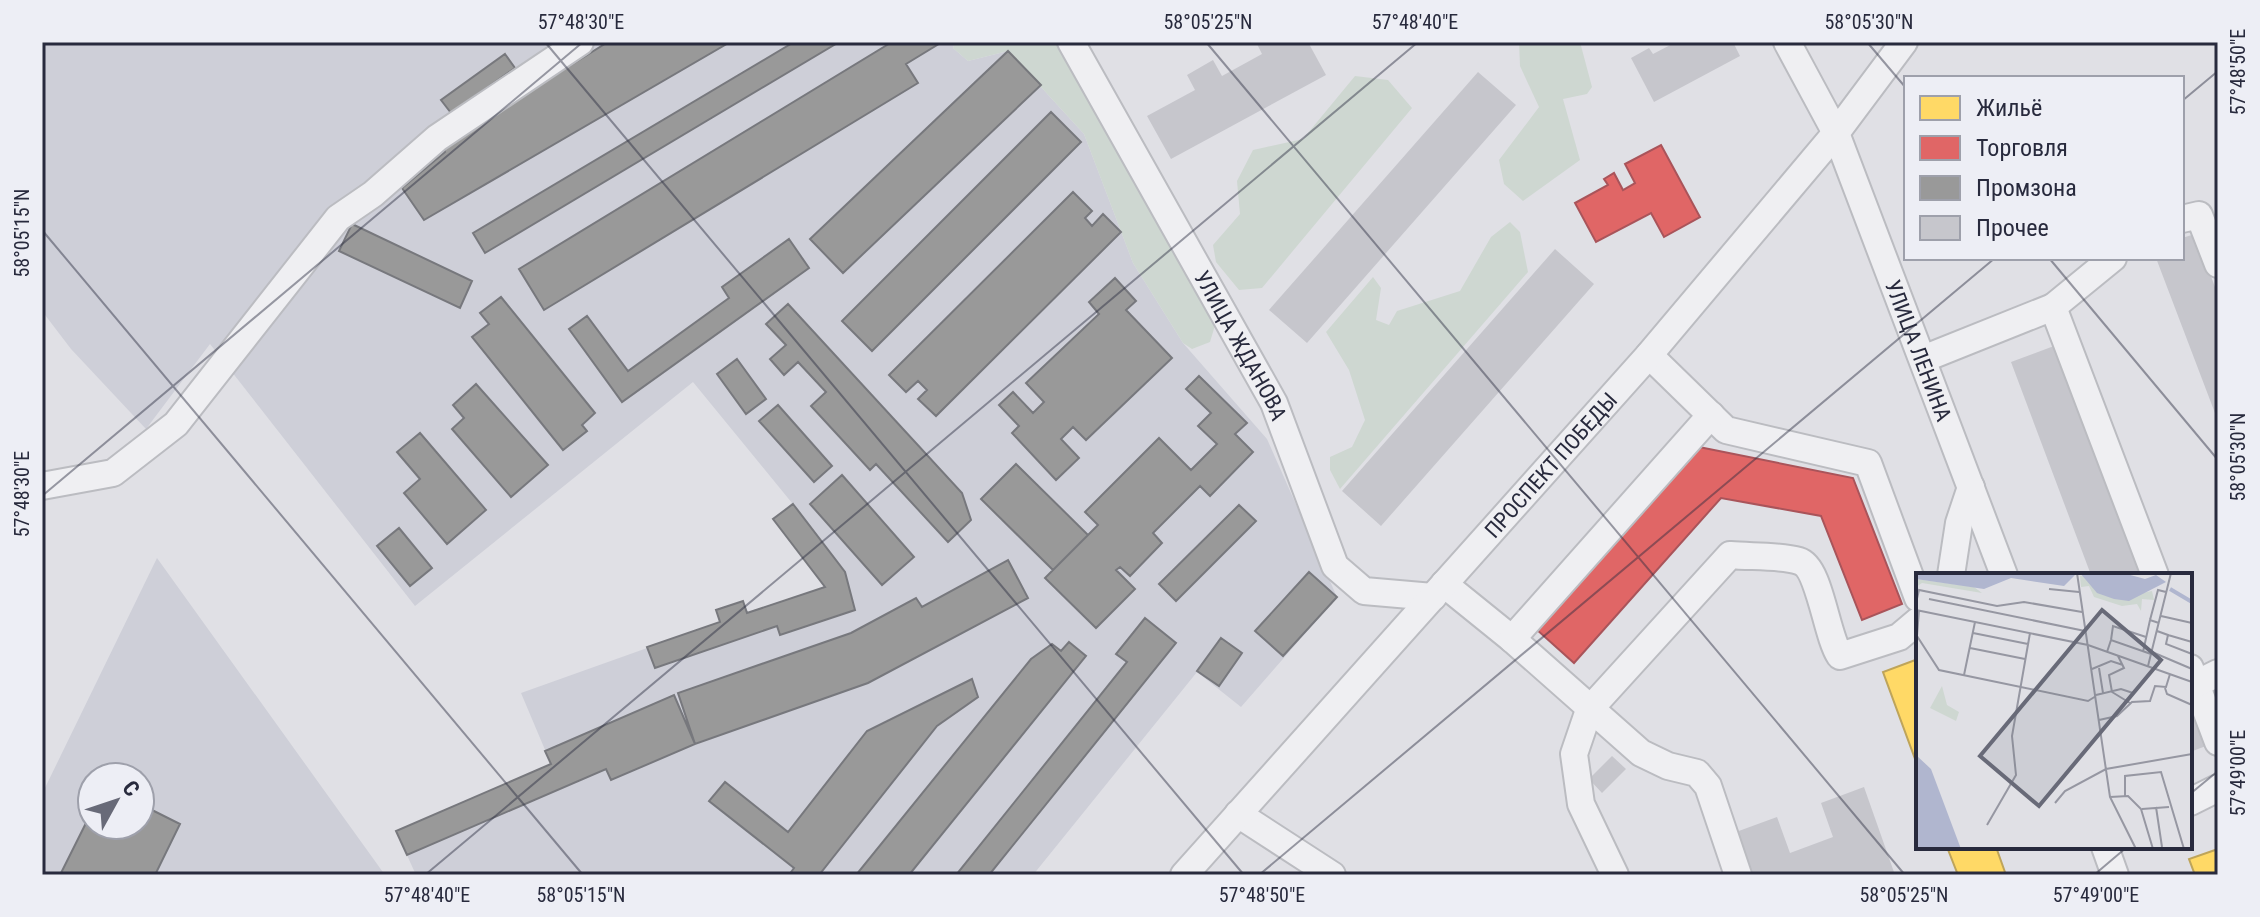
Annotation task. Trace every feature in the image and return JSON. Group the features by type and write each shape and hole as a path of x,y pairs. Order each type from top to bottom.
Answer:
{"street":[{"path":"42,486 113,473 176,424 338,218 373,194 437,138 580,42"},
{"name":"УЛИЦА ЖДАНОВА","path":"1071,42 1274,403 1335,566 1364,591 1438,590"},
{"name":"УЛИЦА ЛЕНИНА","path":"1787,42 1836,133 2003,573"},
{"name":"ПРОСПЕКТ ПОБЕДЫ","path":"1184,875 1649,355 1836,133 1904,42"},
{"path":"2184,219 2199,215 2218,264"},
{"path":"1923,359 2053,307 2111,260"},
{"path":"2053,307 2154,573"},
{"path":"1649,355 1726,430 1868,463 1916,593"},
{"path":"1512,639 1711,415"},
{"path":"1951,573 1959,523 1971,487"},
{"path":"1615,875 1581,804 1574,754 1589,710 1730,555 1801,561 1811,569 1832,644 1840,656 1899,637 1916,623"},
{"path":"1438,590 1512,639 1641,753 1668,766 1697,773 1708,786 1738,875"},
{"path":"2201,675 2218,742"},
{"path":"2192,801 2218,788"},
{"path":"1238,814 1332,875"},
{"path":"2106,849 2115,875"}],"shaded area":[{"path":"42,42 955,42 953,48 968,61 1008,51 1084,134 1133,263 1183,343 1267,439 1337,597 1241,707 1197,672 1033,875 416,875 396,831 551,764 521,693 720,622 716,610 743,601 748,612 825,587 773,519 792,503 693,382 415,606 210,344 146,429 71,349 42,311"},
{"path":"955,42 1056,42 1216,322 1210,342 1192,349 1183,343 1133,263 1084,134 1008,51 968,61 953,48"},
{"path":"1519,42 1580,42 1592,87 1587,94 1563,99 1580,160 1523,201 1504,184 1499,160 1539,107 1520,66"},
{"path":"1355,76 1388,80 1412,108 1262,288 1239,290 1216,262 1213,245 1240,214 1237,181 1253,150 1303,139"},
{"path":"1510,222 1520,232 1528,272 1340,489 1330,470 1330,457 1352,447 1365,420 1349,370 1326,332 1373,277 1381,288 1376,320 1389,325 1397,311 1460,291 1491,237"},
{"path":"157,558 385,875 42,875 42,794"}],"building: Жильё":[{"path":"1916,660 1916,762 1883,672"},
{"path":"1948,849 1997,849 2006,875 1958,875"},
{"path":"2218,849 2218,875 2195,875 2189,859"}],"building: Торговля":[{"path":"1661,145 1700,217 1664,237 1651,213 1596,242 1575,203 1608,185 1604,179 1614,173 1623,190 1635,183 1625,164"},
{"path":"1699,447 1853,478 1902,604 1862,620 1821,516 1721,498 1574,663 1536,629"}],"building: Промзона":[{"path":"608,42 730,42 424,220 402,188 445,152 442,145"},
{"path":"794,42 839,42 485,253 473,233"},
{"path":"892,42 942,42 906,64 918,83 544,310 519,269"},
{"path":"1008,51 1041,85 843,273 810,239"},
{"path":"505,54 515,68 451,113 441,100"},
{"path":"1051,112 1081,142 872,351 842,321"},
{"path":"1073,192 1092,211 1085,218 1092,226 1103,214 1121,232 936,416 918,399 927,390 918,381 906,392 889,375"},
{"path":"352,224 472,281 460,308 339,251"},
{"path":"789,239 809,268 622,402 569,329 587,316 628,371 729,298 722,287"},
{"path":"1115,278 1136,301 1126,310 1172,358 1086,440 1073,427 1061,439 1079,458 1056,480 1012,433 1019,426 999,405 1013,392 1033,413 1044,402 1026,383 1099,314 1089,302"},
{"path":"501,297 595,413 582,425 587,431 563,450 472,337 489,324 480,313"},
{"path":"788,304 962,493 971,520 948,542 876,464 870,470 811,406 826,392 798,362 784,375 770,359 786,345 766,324"},
{"path":"737,359 766,399 746,414 717,374"},
{"path":"1199,376 1247,423 1235,434 1253,452 1210,496 1200,486 1153,533 1162,543 1130,576 1120,567 1116,570 1135,589 1096,628 1045,578 1098,525 1085,512 1159,438 1191,470 1217,444 1198,426 1211,413 1186,389"},
{"path":"476,384 548,465 511,497 452,429 464,418 453,405"},
{"path":"778,405 832,466 814,482 759,421"},
{"path":"420,433 486,510 447,544 404,493 420,479 397,452"},
{"path":"1016,464 1088,535 1053,570 981,499"},
{"path":"842,475 914,557 882,585 810,504"},
{"path":"793,504 845,572 855,610 780,635 777,626 655,668 647,647 720,622 716,610 743,601 747,613 825,587 773,519"},
{"path":"1239,505 1256,521 1176,601 1159,584"},
{"path":"399,528 432,568 410,586 377,546"},
{"path":"1008,560 1028,598 868,683 695,744 678,693 851,633 916,598 922,607"},
{"path":"1309,572 1337,597 1283,656 1255,631"},
{"path":"1145,618 1176,643 989,875 956,875 1127,662 1116,654"},
{"path":"1221,638 1242,653 1219,686 1197,671"},
{"path":"1069,642 1086,656 909,875 856,875 1031,659 1052,644 1061,651"},
{"path":"972,679 978,697 937,726 819,875 789,875 794,868 709,801 725,782 788,832 867,731"},
{"path":"674,695 695,744 611,780 606,769 407,855 396,831 551,764 545,751"},
{"path":"156,812 180,824 155,875 60,875 77,841 156,841"}],"building: Прочее":[{"path":"1256,42 1308,42 1326,75 1171,159 1147,116 1195,90 1187,75 1213,60 1222,76 1262,54"},
{"path":"1676,42 1733,42 1740,56 1654,102 1631,58 1649,48 1653,54"},
{"path":"1478,72 1516,105 1307,343 1269,310"},
{"path":"2195,234 2218,295 2218,421 2157,260 2184,260 2184,237"},
{"path":"1555,249 1594,284 1381,526 1342,491"},
{"path":"2054,346 2140,573 2090,573 2011,362"},
{"path":"2192,710 2206,746 2192,751"},
{"path":"1612,756 1626,769 1602,793 1589,779"},
{"path":"1864,787 1895,875 1752,875 1736,832 1777,817 1790,853 1833,837 1821,803"}]}
